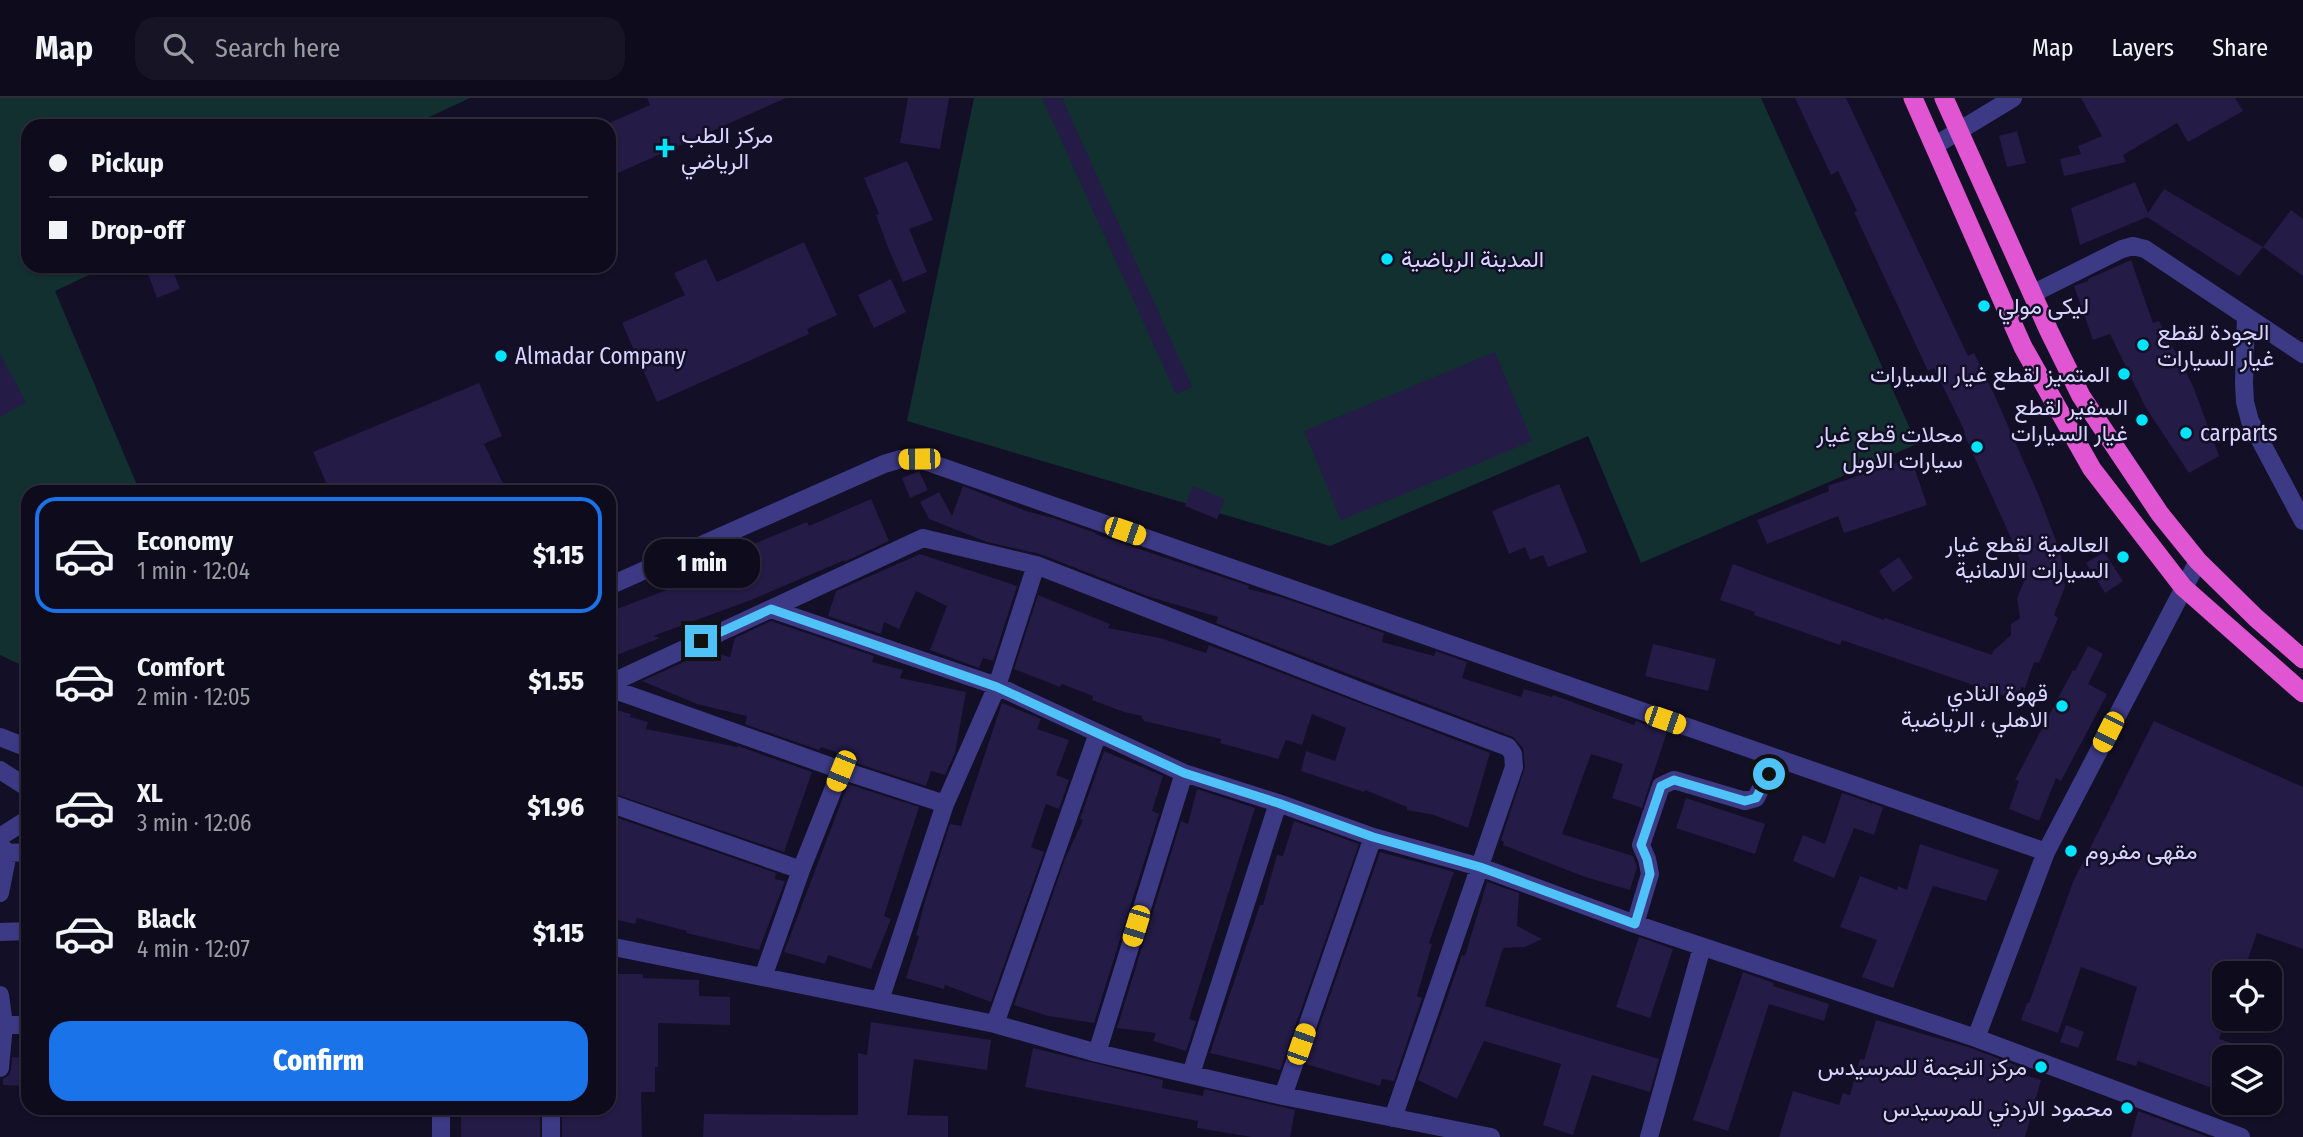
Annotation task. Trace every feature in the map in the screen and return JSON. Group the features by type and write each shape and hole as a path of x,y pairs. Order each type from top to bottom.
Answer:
{"highway":[{"path":"1913,98 2023,347 2092,469 2183,587 2303,693"},
{"path":"1944,98 2081,396 2160,514 2198,561 2303,659"}],"street":[{"path":"1934,146 2013,98"},
{"path":"2032,294 2133,246 2145,249 2303,354"},
{"path":"2246,316 2244,383 2250,421 2303,521"},
{"path":"616,583 884,464 901,459 919,459 2046,852"},
{"path":"616,683 923,538 1036,565 1508,747 1513,754 1514,767 1392,1118"},
{"path":"1976,1038 2046,852 2198,561"},
{"path":"880,1000 945,804 997,687 1036,565"},
{"path":"771,609 997,687 1184,773 1373,837 1480,867 1635,924 1976,1038 2241,1137"},
{"path":"616,689 841,771 945,804"},
{"path":"995,1024 1097,733"},
{"path":"0,737 21,745"},
{"path":"1635,924 1650,874 1641,845 1661,786 1674,780 1745,801 1756,798 1775,758"},
{"path":"0,771 21,784"},
{"path":"763,977 801,870 841,771"},
{"path":"1097,1053 1184,773"},
{"path":"1191,1074 1278,803"},
{"path":"616,805 801,870"},
{"path":"0,892 3,845 21,826"},
{"path":"1283,1096 1373,837"},
{"path":"3,845 21,850"},
{"path":"0,932 21,931"},
{"path":"616,947 995,1024 1097,1053 1283,1096 1490,1137"},
{"path":"1649,1137 1702,947"},
{"path":"0,995 4,1025 0,1068"},
{"path":"4,1025 21,1025"},
{"path":"441,1115 441,1137"},
{"path":"551,1115 551,1137"}],"green space":[{"path":"0,98 470,98 425,119 21,119 21,273 93,273 55,291 137,485 21,485 21,665 0,655"},
{"name":"المدينة الرياضية","path":"974,98 1761,98 1917,444 1641,563 1588,436 1330,546 907,421"}],"building":[{"path":"647,98 786,98 616,174 616,120 650,105"},
{"path":"908,98 949,98 940,149 900,143"},
{"path":"1042,98 1062,98 1192,387 1176,394"},
{"path":"1795,98 1846,98 1968,356 1974,353 1994,394 2039,496 2061,554 2065,587 2054,615 2058,618 2039,663 2034,662 2025,688 2021,687 2017,700 1842,640 1840,645 1754,615 1755,612 1720,600 1733,564 1884,620 1885,618 1992,655 2011,635 2011,624 2020,618 2017,598 2026,577 2015,547 1934,368 1928,371 1854,212 1857,211 1838,171 1831,175"},
{"path":"2081,98 2235,98 2243,111 2188,142 2177,123 2123,155 2126,162 2064,176 2060,159 2081,154 2078,146 2102,136"},
{"path":"2017,131 2026,163 2007,167 1999,136"},
{"path":"907,161 933,220 909,229 927,272 903,282 864,178"},
{"path":"2135,182 2148,213 2164,189 2263,247 2239,276 2147,217 2080,245 2071,208"},
{"path":"2291,210 2303,219 2303,276 2263,247"},
{"path":"804,242 837,315 807,329 809,334 657,402 622,323 685,295 674,273 706,259 717,282"},
{"path":"2131,260 2153,323 2159,321 2193,386 2219,456 2189,473 2146,408 2110,334 2093,340 2074,286"},
{"path":"148,273 174,273 180,289 157,298"},
{"path":"891,279 906,312 874,328 858,295"},
{"path":"1495,352 1532,441 1341,520 1304,431"},
{"path":"0,354 26,402 0,417"},
{"path":"479,383 502,436 484,444 504,485 327,485 313,452"},
{"path":"1911,458 1927,505 1844,533 1838,516 1767,544 1757,520 1829,491 1828,486"},
{"path":"919,471 928,490 910,498 902,478"},
{"path":"1559,484 1587,552 1548,567 1543,555 1530,560 1525,547 1509,554 1492,511"},
{"path":"963,486 1026,511 1249,586 1248,589 1281,597 1384,633 1382,642 1434,656 1436,651 1467,662 1462,678 1521,697 1524,689 1552,697 1553,695 1634,725 1636,721 1667,732 1642,808 1612,798 1623,764 1591,754 1562,834 1633,856 1637,867 1630,890 1585,877 1503,845 1501,840 1525,767 1523,748 1513,737 1216,623 1218,617 1150,597 1040,554 987,542 929,519 920,502 939,492 952,516"},
{"path":"1193,486 1225,499 1217,519 1185,506"},
{"path":"871,499 889,541 751,600 653,636 660,638 616,655 616,609 714,572 710,562 807,522 809,526"},
{"path":"2104,552 2123,581 2105,593 2086,563"},
{"path":"920,554 1017,586 993,661 983,658 979,668 930,650 947,606 916,591 899,629 884,622 881,634 828,616 836,591"},
{"path":"1899,557 1913,578 1893,592 1879,571"},
{"path":"1038,595 1110,624 1108,628 1160,638 1206,653 1209,645 1490,753 1468,828 1434,815 1407,810 1407,807 1365,790 1364,792 1301,771 1306,751 1335,761 1346,728 1312,714 1302,745 1286,740 1278,759 1220,743 1221,739 1144,721 1142,716 1092,700 1093,696 1062,684 1060,687 1014,669"},
{"path":"771,621 874,656 872,662 903,670 900,678 966,692 955,753 945,775 931,771 926,786 850,761 851,757 821,747 819,750 747,725 747,716 697,704 642,681 708,651 730,657 735,638"},
{"path":"1653,644 1716,659 1708,691 1645,676"},
{"path":"2088,646 2103,654 2088,684 2107,694 2061,781 2056,778 2039,821 2009,809 2019,781 2015,780"},
{"path":"1002,703 1041,719 1037,729 1069,740 1056,775 1069,780 1059,809 1046,804 1031,847 1044,852 991,1002 945,985 944,989 906,978 919,936 916,935 925,901 950,824 961,826"},
{"path":"616,710 648,722 646,729 738,746 812,772 784,852 616,794"},
{"path":"2154,721 2303,787 2303,949 2257,933 2247,961 2212,961 2212,1031 2222,1031 2219,1039 2229,1042 2228,1045 2212,1045 2212,1088 2138,1061 2136,1066 2116,1060 2137,987 2081,967 2058,1033 2021,1020 2073,882"},
{"path":"1104,751 1163,776 1152,811 1159,814 1094,1023 1048,1016 1014,1005 1065,859 1083,820 1080,819"},
{"path":"848,784 919,807 884,916 891,919 871,969 828,955 825,964 784,952"},
{"path":"1197,789 1255,808 1189,1019 1196,1021 1186,1051 1153,1041 1156,1033 1117,1028 1181,821 1188,824"},
{"path":"1842,793 1883,807 1874,835 1854,828 1834,878 1793,861 1803,835 1825,844"},
{"path":"1686,798 1765,824 1755,854 1676,828"},
{"path":"616,817 776,873 775,879 785,881 759,950 637,918 635,924 616,920"},
{"path":"1294,821 1359,844 1280,1070 1210,1053 1260,905 1263,905 1277,855 1283,856"},
{"path":"1920,844 1999,870 1986,901 1933,886 1893,988 1862,977 1877,940 1840,927 1860,876 1897,890 1898,886 1907,890"},
{"path":"1380,852 1454,872 1429,943 1432,944 1417,996 1422,998 1394,1081 1382,1079 1380,1086 1306,1064"},
{"path":"1487,882 1519,893 1517,926 1542,939 1525,947 1503,948 1485,1006 1659,1059 1650,1092 1592,1075 1573,1135 1543,1125 1561,1064 1484,1041 1457,1099 1418,1080 1462,955 1465,956"},
{"path":"1639,937 1673,949 1650,1018 1616,1007"},
{"path":"1743,972 1774,983 1773,986 1829,1004 1824,1021 1769,1004 1728,1131 1693,1120"},
{"path":"616,974 699,980 699,996 730,997 730,1025 658,1023 655,1092 641,1092 642,1137 562,1137 562,1115 616,1115"},
{"path":"1876,1020 1971,1048 2023,1068 2021,1074 2041,1080 2025,1137 1779,1137 1793,1091 1839,1105 1843,1093 1850,1095 1860,1059 1864,1060"},
{"path":"871,1022 991,1040 987,1070 914,1059 907,1115 948,1116 948,1137 703,1137 704,1114 858,1115 858,1053 867,1055"},
{"path":"2066,1025 2084,1032 2078,1048 2060,1042"},
{"path":"1033,1048 1163,1080 1162,1088 1203,1096 1204,1089 1295,1110 1290,1137 1252,1137 1197,1128 1198,1121 1025,1087"},
{"path":"12,1057 21,1058 21,1086 3,1085 3,1079 11,1070"},
{"path":"2138,1111 2141,1112 2208,1137 2131,1137"},
{"path":"461,1115 540,1115 540,1137 461,1137"}],"place":[{"name":"مركز الطب الرياضي","path":"665,148"},
{"name":"المدينة الرياضية","path":"1387,259"},
{"name":"ليكى مولي","path":"1984,306"},
{"name":"الجودة لقطع غيار السيارات","path":"2143,345"},
{"name":"Almadar Company","path":"501,356"},
{"name":"المتميز لقطع غيار السيارات","path":"2124,374"},
{"name":"السفير لقطع غيار السيارات","path":"2142,420"},
{"name":"carparts","path":"2186,433"},
{"name":"محلات قطع غيار سيارات الاوبل","path":"1977,447"},
{"name":"العالمية لقطع غيار السيارات الالمانية","path":"2123,557"},
{"name":"قهوة النادي الاهلي ، الرياضية","path":"2062,706"},
{"name":"مقهى مفروم","path":"2071,851"},
{"name":"مركز النجمة للمرسيدس","path":"2041,1067"},
{"name":"محمود الاردني للمرسيدس","path":"2127,1108"}],"route":[{"path":"701,641 771,609 997,687 1184,773 1373,837 1480,867 1635,924 1650,874 1641,845 1661,786 1674,780 1745,801 1756,798 1769,774"}]}
